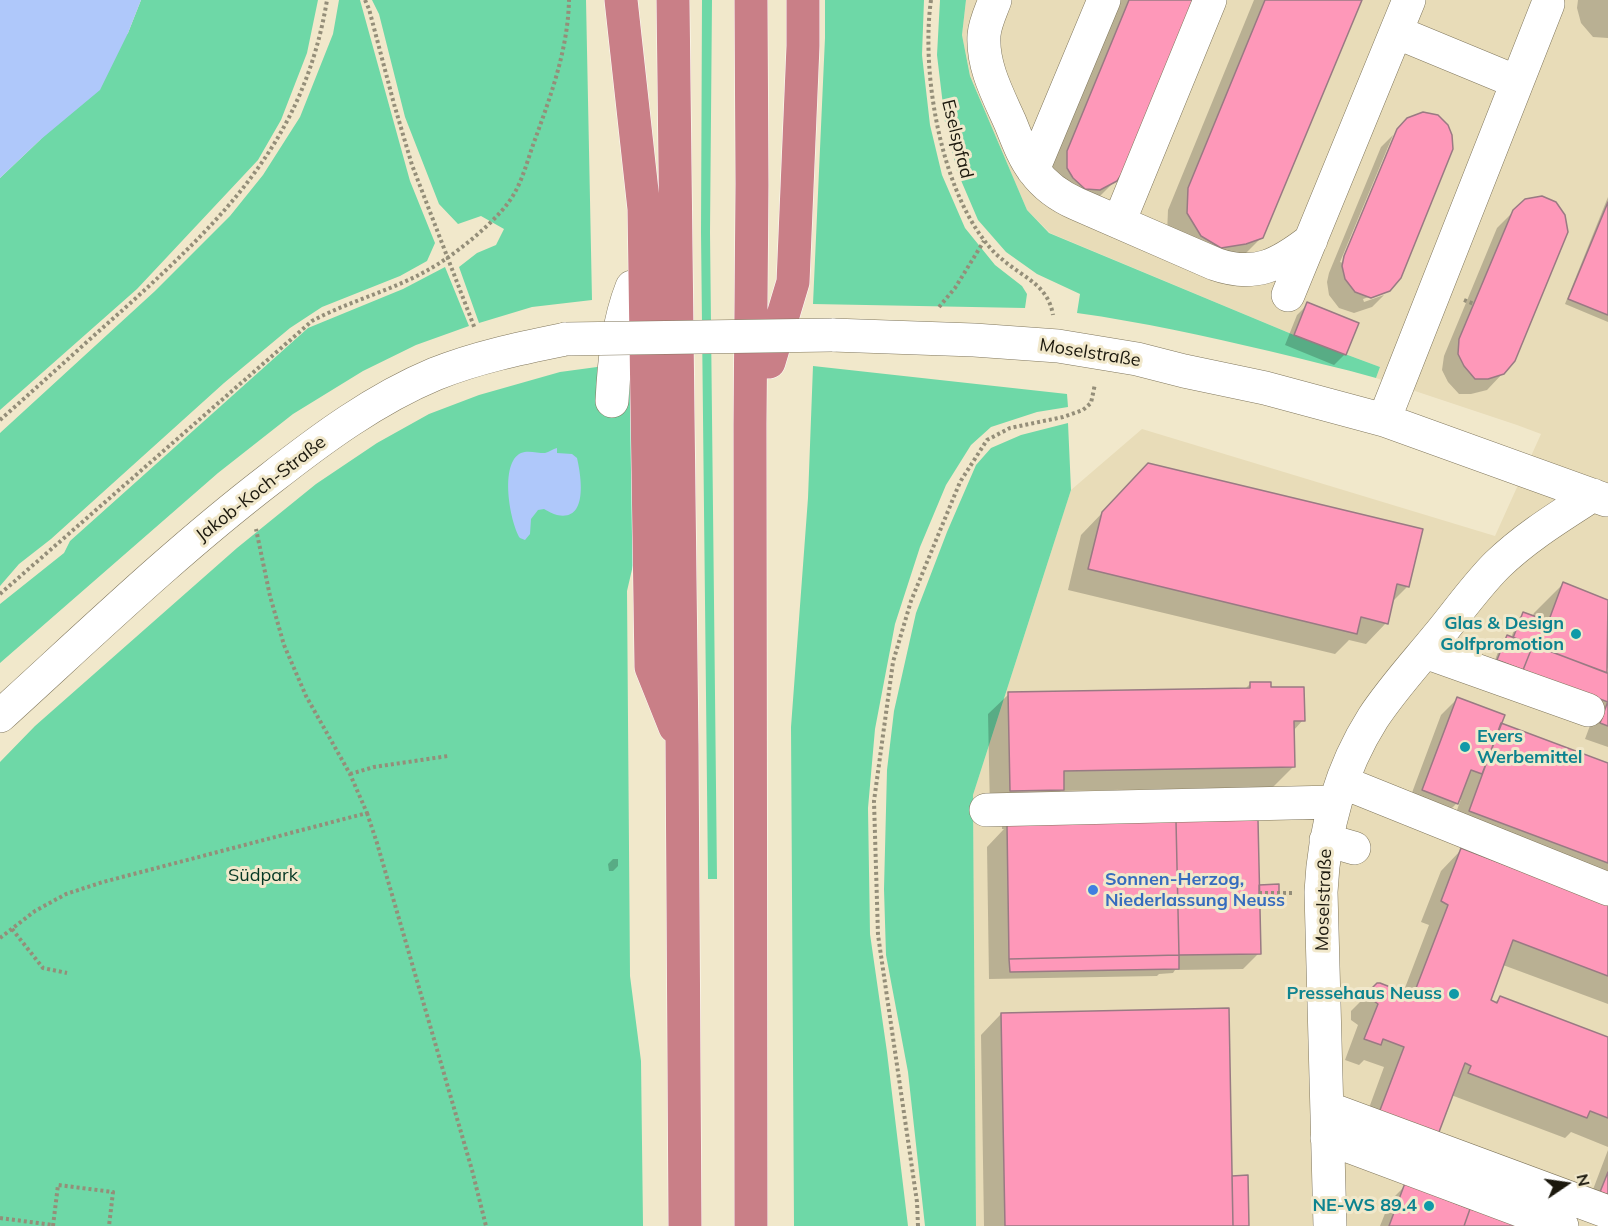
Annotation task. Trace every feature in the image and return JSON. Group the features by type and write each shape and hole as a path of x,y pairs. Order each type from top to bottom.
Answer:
{"highway":[{"path":"621,0 644,209 651,667 682,743"},
{"path":"673,0 685,1226"},
{"path":"751,1226 752,0"},
{"path":"750,424 793,282 803,0"}],"street":[{"path":"995,0 984,34 987,63 1023,154 1045,183 1065,198 1231,270 1242,271 1267,267 1311,240"},
{"path":"1033,170 1104,0"},
{"path":"1119,222 1210,0"},
{"path":"1288,295 1408,0"},
{"path":"1384,420 1549,1"},
{"path":"1396,32 1517,82"},
{"path":"612,401 624,305 632,287"},
{"name":"Moselstraße","path":"566,339 831,335 974,340 1097,351 1265,388 1384,420 1600,498"},
{"name":"Jakob-Koch-Straße","path":"0,716 160,570 241,501 309,449 385,399 435,374 497,353 566,339"},
{"name":"Moselstraße","path":"1329,1226 1321,892 1322,867 1340,844 1339,792 1361,740 1373,719 1496,566 1536,531 1600,498"},
{"path":"1425,652 1588,710"},
{"path":"986,810 1339,792 1608,889"},
{"path":"1327,1123 1608,1212"},
{"path":"1327,1123 1562,1226"}],"path":[{"path":"0,420 166,270 210,227 243,189 286,126 302,92 316,52 327,0"},
{"path":"365,0 412,165 478,335"},
{"path":"0,594 312,321 331,311 410,280 447,258 494,219 518,188 548,105 562,54 569,0"},
{"name":"Eselspfad","path":"931,0 929,51 933,99 942,149 957,195 984,241 1001,259 1046,294 1052,306 1054,319"},
{"path":"932,315 955,288 984,241"},
{"path":"918,1226 917,1202 878,935 874,801 893,662 911,601 960,482 987,440 1011,428 1063,417 1083,410 1091,403 1096,382"},
{"path":"254,520 270,596 284,645 306,696 350,774 367,813 469,1159 486,1226"},
{"path":"350,774 374,767 448,756"},
{"path":"0,938 35,910 66,894 103,882 367,813"},
{"path":"1259,893 1277,893"},
{"path":"12,929 43,968 67,974"},
{"path":"0,1218 53,1226 58,1185 113,1192 109,1226"}],"shaded area":[{"path":"966,0 1608,0 1608,1226 976,1226 973,795 1071,490 1142,429 1495,536 1541,434 1376,378 1380,367 1294,335 1050,233 1027,210 970,76 962,35"}],"green space":[{"path":"141,0 318,0 307,53 281,120 258,160 137,289 0,410 0,178 40,140 128,33"},
{"path":"339,0 360,0 410,181 435,243 427,261 400,276 322,307 290,328 224,383 51,539 19,564 0,586 0,433 155,291 230,216 263,175 300,117 333,34"},
{"path":"372,0 586,0 592,300 532,307 479,323 459,267 477,253 496,245 504,229 481,216 458,224 439,204 405,117 379,14"},
{"path":"702,0 712,0 710,232 717,879 708,879 701,232"},
{"path":"825,0 924,0 922,55 930,125 942,175 965,228 995,265 1022,286 1027,294 1025,308 813,304"},
{"path":"940,0 966,0 962,35 970,76 1027,210 1049,233 1294,335 1380,367 1376,378 1197,335 1077,313 1080,294 1037,274 1006,252 978,220 957,171 945,122 937,55"},
{"path":"445,267 469,326 416,345 363,371 293,414 218,473 0,663 0,604 64,553 70,541 308,328 403,289"},
{"name":"Südpark","path":"634,366 637,548 627,591 630,976 641,1061 643,1226 0,1226 0,762 35,726 237,548 316,484 377,443 429,414 479,395 560,372 597,367"},
{"path":"813,366 1067,394 1068,407 1037,412 991,427 971,445 946,485 920,547 895,624 875,729 868,808 870,934 908,1226 794,1226 791,727 808,498"},
{"path":"1068,423 1071,490 973,795 976,1226 925,1226 908,1072 886,955 884,889 887,770 894,711 916,613 976,465 991,448 1021,435"}],"water":[{"path":"0,0 141,0 128,33 100,90 40,140 0,178"},
{"path":"557,448 557,453 572,454 577,458 581,485 578,505 567,515 557,515 544,509 538,510 531,519 530,534 525,540 520,538 516,530 510,507 508,480 510,468 514,459 521,453 545,453"}],"building":[{"path":"1129,0 1197,0 1127,166 1117,181 1100,190 1085,189 1073,178 1067,168 1067,151"},
{"path":"1265,0 1362,0 1263,238 1246,244 1221,248 1201,236 1187,213 1188,188"},
{"path":"1423,112 1438,115 1448,125 1452,135 1453,149 1401,278 1390,291 1371,298 1355,292 1345,279 1342,266 1344,256 1397,129 1407,118"},
{"path":"1542,196 1556,202 1565,215 1568,232 1515,361 1504,374 1488,379 1475,379 1458,354 1459,339 1513,210 1525,199"},
{"path":"1608,202 1608,315 1568,299"},
{"path":"1307,302 1359,323 1346,355 1294,335"},
{"path":"1148,463 1423,529 1409,587 1397,584 1388,624 1361,617 1357,634 1088,569 1102,512"},
{"name":"Glas & Design Golfpromotion","path":"1563,582 1608,600 1607,673 1539,647"},
{"path":"1523,612 1548,621 1539,647 1513,638"},
{"path":"1507,635 1533,645 1523,670 1497,660"},
{"path":"1533,645 1608,673 1608,702 1523,670"},
{"path":"1250,682 1271,682 1271,687 1304,687 1305,721 1294,721 1295,767 1064,771 1064,790 1010,791 1008,692 1250,688"},
{"name":"Evers Werbemittel","path":"1457,697 1505,715 1482,774 1471,770 1458,804 1422,790"},
{"path":"1608,701 1608,726 1600,723"},
{"path":"1501,723 1608,763 1608,863 1469,811"},
{"path":"1258,820 1261,954 1179,955 1176,821"},
{"name":"Sonnen-Herzog, Niederlassung Neuss","path":"1176,821 1179,955 1009,959 1007,825"},
{"name":"Pressehaus Neuss","path":"1461,848 1608,904 1608,976 1513,940 1491,1000 1497,1003 1500,996 1608,1037 1608,1118 1590,1111 1587,1118 1468,1073 1471,1066 1465,1063 1436,1140 1377,1118 1404,1047 1383,1039 1381,1045 1364,1039 1378,1004 1371,999 1371,989 1380,983 1413,996 1448,905 1441,901"},
{"path":"1279,884 1279,902 1259,902 1259,885"},
{"path":"1179,955 1179,969 1010,972 1009,959"},
{"path":"1229,1008 1233,1226 1005,1226 1001,1013"},
{"path":"1608,1172 1608,1195 1600,1192"},
{"path":"1248,1175 1249,1226 1233,1226 1232,1176"},
{"name":"NE-WS 89.4","path":"1405,1183 1470,1209 1464,1226 1389,1226"},
{"path":"1470,1209 1538,1226 1464,1226"}],"place":[{"name":"Glas & Design Golfpromotion","path":"1576,634"},
{"name":"Evers Werbemittel","path":"1465,747"},
{"name":"Sonnen-Herzog, Niederlassung Neuss","path":"1093,890"},
{"name":"Pressehaus Neuss","path":"1454,994"},
{"name":"NE-WS 89.4","path":"1429,1206"}]}
